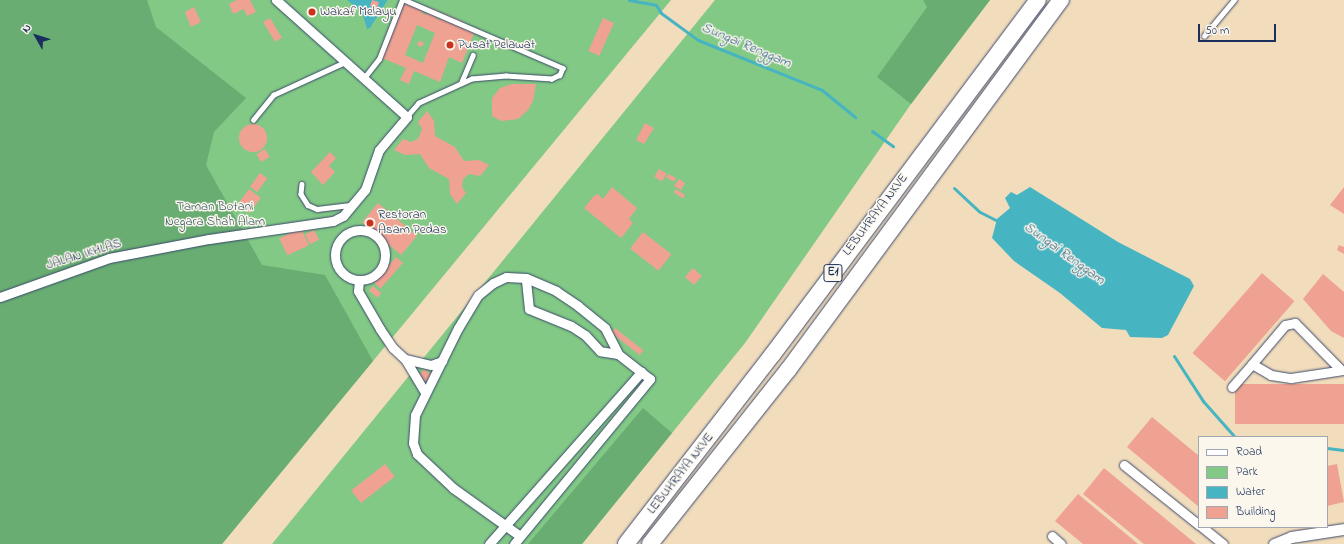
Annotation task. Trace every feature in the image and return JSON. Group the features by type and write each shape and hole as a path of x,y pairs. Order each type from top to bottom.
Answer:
{"highway":[{"name":"LEBUHRAYA NKVE","path":"626,544 773,354 1038,0"},
{"name":"LEBUHRAYA NKVE","path":"650,544 788,370 1061,0"}],"street":[{"path":"276,0 407,117"},
{"name":"JALAN IKHLAS","path":"0,297 110,258 209,239 333,221 343,216 365,190 379,150 407,117"},
{"path":"333,221 342,235"},
{"path":"356,229 364,231 377,240 385,256 382,269 371,278 359,280 348,274 337,262 335,247 342,235 356,229"},
{"path":"514,544 650,379 618,354 605,328 578,306 556,291 526,278 506,277 484,289 458,328 442,361 424,391 414,415 413,443 417,454 453,488 520,536"},
{"path":"526,278 529,309 585,335 600,351 618,354"},
{"path":"359,280 358,291 380,329 394,348 406,359 424,391"},
{"path":"1232,387 1286,325 1295,323 1343,370"},
{"path":"406,359 431,365 442,361"},
{"path":"1252,364 1271,375 1291,378 1343,370"},
{"path":"489,544 504,525 641,372"},
{"path":"1124,464 1198,524"},
{"path":"1203,528 1223,544"},
{"path":"1274,544 1292,537 1344,529"},
{"path":"1052,536 1061,544"}],"lane":[{"path":"364,78 379,59 404,0 563,68 560,75 552,79 506,76 472,79 419,103 407,117"},
{"path":"1204,36 1234,0"},
{"path":"461,83 473,55"},
{"path":"253,120 273,95 345,62"},
{"path":"302,184 301,194 308,205 317,209 352,205"}],"green space":[{"name":"Taman Botani Negara Shah Alam","path":"0,0 671,0 222,544 0,544"},
{"path":"0,0 147,0 156,27 246,98 214,132 206,165 262,265 325,275 373,361 222,544 0,544"},
{"path":"715,0 990,0 911,104 745,343 582,544 272,544"},
{"path":"923,0 990,0 911,104 877,77 927,7"},
{"path":"643,408 672,433 582,544 528,544"}],"water":[{"path":"347,0 387,1 370,28 367,29 362,12"},
{"path":"1030,187 1118,242 1190,279 1194,286 1168,335 1162,338 1130,337 1126,330 1102,328 1060,293 1014,261 992,238 997,219 1010,208 1005,198 1011,192 1017,195"}],"building":[{"path":"237,0 250,0 256,12 247,16 244,9 233,14 229,4"},
{"path":"372,0 379,2 377,9 370,6"},
{"name":"Pusat Pelawat","path":"406,0 425,6 422,13 426,15 429,7 439,11 436,18 440,20 443,13 464,22 462,28 474,33 462,63 449,57 440,82 414,71 409,84 400,80 406,68 382,58","holes":["417,25 435,33 423,63 405,55"]},
{"name":"Wakaf Melayu","path":"312,6 318,12 313,18 307,12"},
{"path":"194,7 201,22 191,27 185,12"},
{"path":"270,18 282,38 275,42 263,22"},
{"path":"603,18 614,23 599,56 588,51"},
{"path":"419,41 424,42 422,47 417,45"},
{"path":"512,84 536,84 533,101 528,110 518,119 501,121 492,116 492,98 500,88"},
{"path":"427,111 434,121 435,136 455,147 464,161 479,160 489,165 480,176 469,174 463,179 462,187 466,193 457,204 450,194 449,179 429,168 420,154 405,155 394,150 403,139 411,142 418,139 422,129 418,122"},
{"path":"645,123 654,128 644,144 636,140"},
{"path":"253,124 263,128 267,138 263,148 253,152 243,148 239,138 243,128"},
{"path":"265,149 270,157 261,162 257,154"},
{"path":"330,152 336,158 329,166 335,172 323,185 311,172"},
{"path":"659,169 667,174 662,181 654,177"},
{"path":"260,173 267,178 257,192 250,187"},
{"path":"668,174 676,178 674,182 666,178"},
{"path":"679,179 685,183 681,190 674,186"},
{"path":"612,187 637,208 629,219 633,223 621,238 584,208 594,196 598,194 603,199"},
{"path":"1344,187 1344,214 1330,205"},
{"path":"249,189 261,198 250,213 238,204"},
{"path":"676,189 685,195 683,198 674,192"},
{"path":"378,203 417,236 401,255 362,222"},
{"path":"301,228 309,245 287,255 279,238"},
{"path":"314,230 319,240 310,244 305,235"},
{"path":"643,232 671,254 658,271 630,249"},
{"path":"1339,245 1344,247 1344,254 1337,250"},
{"path":"396,257 403,263 380,289 374,283"},
{"path":"693,268 702,276 694,285 685,277"},
{"path":"1262,273 1294,301 1225,381 1192,353"},
{"path":"1323,274 1344,292 1344,338 1331,331 1303,299"},
{"path":"373,286 381,293 377,298 369,291"},
{"path":"615,328 643,350 640,355 611,333"},
{"path":"424,369 431,374 426,382 419,376"},
{"path":"1235,384 1344,384 1344,424 1235,424"},
{"path":"1152,417 1198,455 1198,506 1127,447"},
{"path":"385,464 395,477 361,503 351,490"},
{"path":"1337,464 1344,502 1328,506 1328,466"},
{"path":"1104,468 1196,544 1144,544 1083,494"},
{"path":"1078,494 1138,544 1083,544 1055,521"}],"waterway":[{"name":"Sungai Renggam","path":"629,0 656,5 661,13 698,40 822,90 855,117"},
{"name":"Sungai Renggam","path":"872,131 893,146"},
{"name":"Sungai Renggam","path":"954,188 980,212 1000,222"},
{"name":"Sungai Renggam","path":"1174,356 1203,401 1234,436"},
{"name":"Sungai Renggam","path":"1328,448 1344,450"}],"place":[{"name":"Wakaf Melayu","path":"312,12"},
{"name":"Pusat Pelawat","path":"450,45"},
{"name":"Restoran Asam Pedas","path":"370,223"}]}
